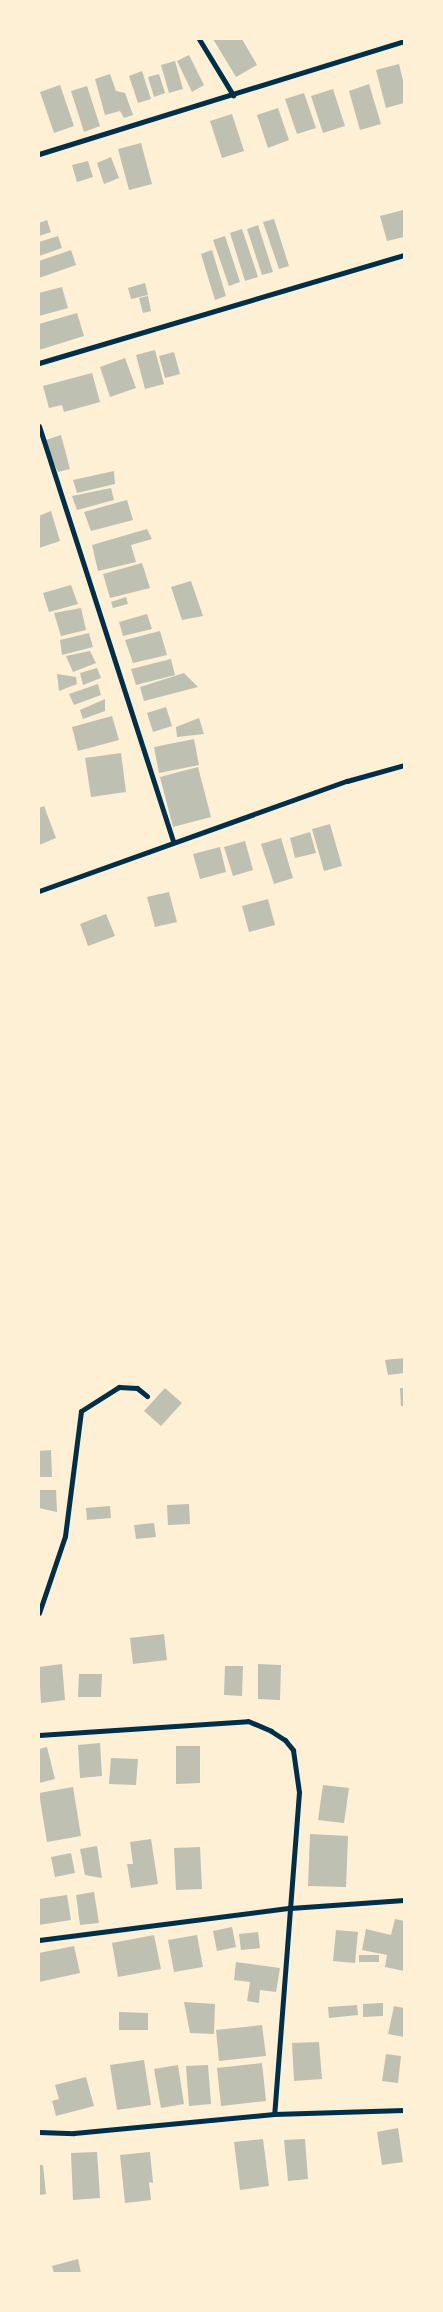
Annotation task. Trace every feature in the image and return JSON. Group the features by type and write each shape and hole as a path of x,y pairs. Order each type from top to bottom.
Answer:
{"street":[{"path":"199,39 233,95"},
{"path":"391,39 393,45"},
{"path":"39,154 404,41"},
{"path":"39,363 404,255"},
{"path":"39,426 173,841"},
{"path":"39,890 347,781 404,765"},
{"path":"39,1613 65,1536 81,1411 119,1387 137,1388 147,1396"},
{"path":"39,1735 248,1722 285,1740 297,1762 299,1792 274,2114"},
{"path":"39,1940 290,1908 404,1900"},
{"path":"39,2132 74,2134 274,2114 404,2110"}],"building":[{"path":"213,39 242,39 257,65 236,77"},
{"path":"189,55 204,85 192,92 177,61"},
{"path":"175,61 183,89 169,93 161,65"},
{"path":"399,64 404,84 404,103 386,108 376,70"},
{"path":"142,71 151,99 138,103 129,76"},
{"path":"110,74 116,91 125,93 133,115 124,118 120,111 105,115 95,79"},
{"path":"159,74 165,93 154,97 148,77"},
{"path":"369,84 381,124 360,130 349,91"},
{"path":"60,85 74,126 54,133 40,92"},
{"path":"87,86 100,126 84,132 71,91"},
{"path":"333,89 345,126 323,133 311,96"},
{"path":"304,93 316,128 297,134 285,99"},
{"path":"278,108 289,140 268,148 257,115"},
{"path":"232,114 244,151 222,158 210,121"},
{"path":"141,143 152,184 129,190 118,149"},
{"path":"111,157 119,178 104,184 97,163"},
{"path":"88,161 93,177 77,182 72,165"},
{"path":"403,210 404,237 387,241 380,216"},
{"path":"274,219 289,266 279,269 263,222"},
{"path":"47,220 51,232 39,236 39,223"},
{"path":"258,225 273,272 262,275 247,229"},
{"path":"242,229 258,277 245,281 230,233"},
{"path":"58,236 62,248 39,256 39,242"},
{"path":"225,236 240,282 229,286 213,240"},
{"path":"71,250 76,265 39,278 39,261"},
{"path":"212,250 226,296 215,300 201,254"},
{"path":"145,283 148,295 131,299 128,288"},
{"path":"62,287 68,308 39,316 39,293"},
{"path":"148,296 151,311 143,313 139,298"},
{"path":"77,313 84,336 39,350 39,324"},
{"path":"155,350 164,384 145,389 136,355"},
{"path":"174,352 180,374 165,378 159,356"},
{"path":"125,358 136,388 110,397 100,367"},
{"path":"92,373 100,402 64,412 62,405 49,408 43,386"},
{"path":"61,435 70,469 58,472 43,441"},
{"path":"114,471 115,484 77,493 73,480"},
{"path":"111,488 114,500 77,510 72,496"},
{"path":"127,500 133,520 91,531 84,512"},
{"path":"51,511 60,541 39,548 39,516"},
{"path":"147,529 152,539 131,545 136,562 98,571 92,545"},
{"path":"142,563 150,588 110,598 103,574"},
{"path":"191,581 203,616 182,620 171,587"},
{"path":"71,585 78,604 49,612 43,593"},
{"path":"126,597 128,604 113,608 111,602"},
{"path":"81,608 86,630 61,636 54,613"},
{"path":"147,614 152,629 123,636 119,622"},
{"path":"160,631 167,655 133,663 125,640"},
{"path":"89,633 93,647 62,655 60,640"},
{"path":"90,651 96,663 73,672 66,656"},
{"path":"171,659 175,675 136,685 131,669"},
{"path":"97,668 101,678 83,685 80,673"},
{"path":"184,673 198,687 144,701 140,687"},
{"path":"57,674 76,677 77,684 59,691"},
{"path":"98,684 101,695 74,705 69,694"},
{"path":"105,699 105,711 83,719 80,710"},
{"path":"166,707 172,726 153,732 147,713"},
{"path":"112,716 119,740 78,751 72,727"},
{"path":"199,718 204,734 177,737 176,727"},
{"path":"194,739 199,765 159,773 154,747"},
{"path":"121,753 126,792 91,797 85,758"},
{"path":"198,767 211,817 173,827 160,777"},
{"path":"44,806 56,838 39,845 39,808"},
{"path":"330,824 342,866 324,871 312,829"},
{"path":"310,832 316,853 295,858 290,838"},
{"path":"281,838 293,878 274,884 261,844"},
{"path":"245,841 253,870 233,876 224,847"},
{"path":"220,847 226,872 200,879 193,854"},
{"path":"169,892 177,922 155,927 147,897"},
{"path":"268,899 275,925 249,932 242,906"},
{"path":"106,914 115,936 88,946 80,924"},
{"path":"404,1358 404,1373 388,1375 385,1360"},
{"path":"165,1388 182,1403 161,1426 144,1411"},
{"path":"400,1388 404,1388 404,1406 401,1406"},
{"path":"51,1450 52,1477 39,1477 39,1451"},
{"path":"39,1490 56,1490 57,1512 39,1508"},
{"path":"189,1504 190,1524 168,1525 167,1505"},
{"path":"110,1506 111,1518 87,1520 86,1508"},
{"path":"154,1523 156,1537 136,1539 134,1525"},
{"path":"164,1634 167,1660 133,1664 130,1638"},
{"path":"62,1664 65,1700 41,1703 39,1667"},
{"path":"258,1664 281,1665 280,1700 258,1699"},
{"path":"225,1666 243,1666 242,1696 224,1695"},
{"path":"79,1674 102,1674 101,1697 78,1697"},
{"path":"100,1743 102,1776 80,1778 78,1745"},
{"path":"176,1746 200,1746 200,1783 176,1784"},
{"path":"47,1747 55,1779 39,1783 39,1749"},
{"path":"111,1758 138,1759 136,1785 109,1784"},
{"path":"323,1785 349,1788 344,1823 318,1820"},
{"path":"73,1787 81,1836 47,1842 39,1793"},
{"path":"310,1834 348,1836 346,1887 308,1886"},
{"path":"151,1839 158,1884 131,1888 127,1864 133,1864 130,1842"},
{"path":"97,1846 102,1878 85,1875 80,1849"},
{"path":"200,1847 202,1889 176,1890 174,1848"},
{"path":"71,1853 75,1873 55,1877 51,1857"},
{"path":"94,1892 99,1923 80,1925 76,1895"},
{"path":"67,1895 71,1920 39,1925 39,1899"},
{"path":"395,1919 404,1921 404,1971 385,1967 387,1955 362,1950 366,1929 391,1935"},
{"path":"232,1927 236,1947 217,1951 213,1931"},
{"path":"336,1930 358,1932 355,1963 333,1961"},
{"path":"258,1932 260,1948 241,1950 239,1934"},
{"path":"154,1935 161,1969 118,1977 112,1943"},
{"path":"197,1935 203,1967 174,1972 168,1940"},
{"path":"74,1946 80,1973 39,1982 39,1953"},
{"path":"359,1955 379,1955 379,1962 359,1962"},
{"path":"236,1962 280,1968 276,1992 260,1990 259,2003 247,2001 250,1982 234,1980"},
{"path":"184,2002 215,2004 214,2034 190,2033"},
{"path":"383,2003 383,2016 363,2017 363,2004"},
{"path":"357,2005 358,2015 329,2018 328,2007"},
{"path":"394,2006 404,2008 404,2037 388,2034"},
{"path":"119,2012 148,2013 148,2030 119,2030"},
{"path":"262,2025 266,2056 219,2061 216,2030"},
{"path":"319,2042 322,2079 294,2081 292,2043"},
{"path":"386,2054 401,2056 398,2083 382,2081"},
{"path":"144,2060 151,2105 117,2110 110,2065"},
{"path":"262,2063 266,2101 221,2106 217,2068"},
{"path":"178,2065 184,2104 161,2108 154,2069"},
{"path":"208,2065 211,2104 189,2106 186,2066"},
{"path":"86,2077 94,2106 56,2116 52,2101 59,2099 55,2085"},
{"path":"398,2128 403,2162 382,2165 377,2132"},
{"path":"263,2139 269,2186 240,2190 234,2142"},
{"path":"305,2139 308,2179 288,2181 284,2140"},
{"path":"97,2152 100,2198 73,2200 71,2153"},
{"path":"150,2152 153,2183 149,2182 151,2200 125,2203 120,2155"},
{"path":"39,2165 43,2165 46,2194 39,2195"},
{"path":"78,2259 81,2273 54,2273 52,2266"}]}
